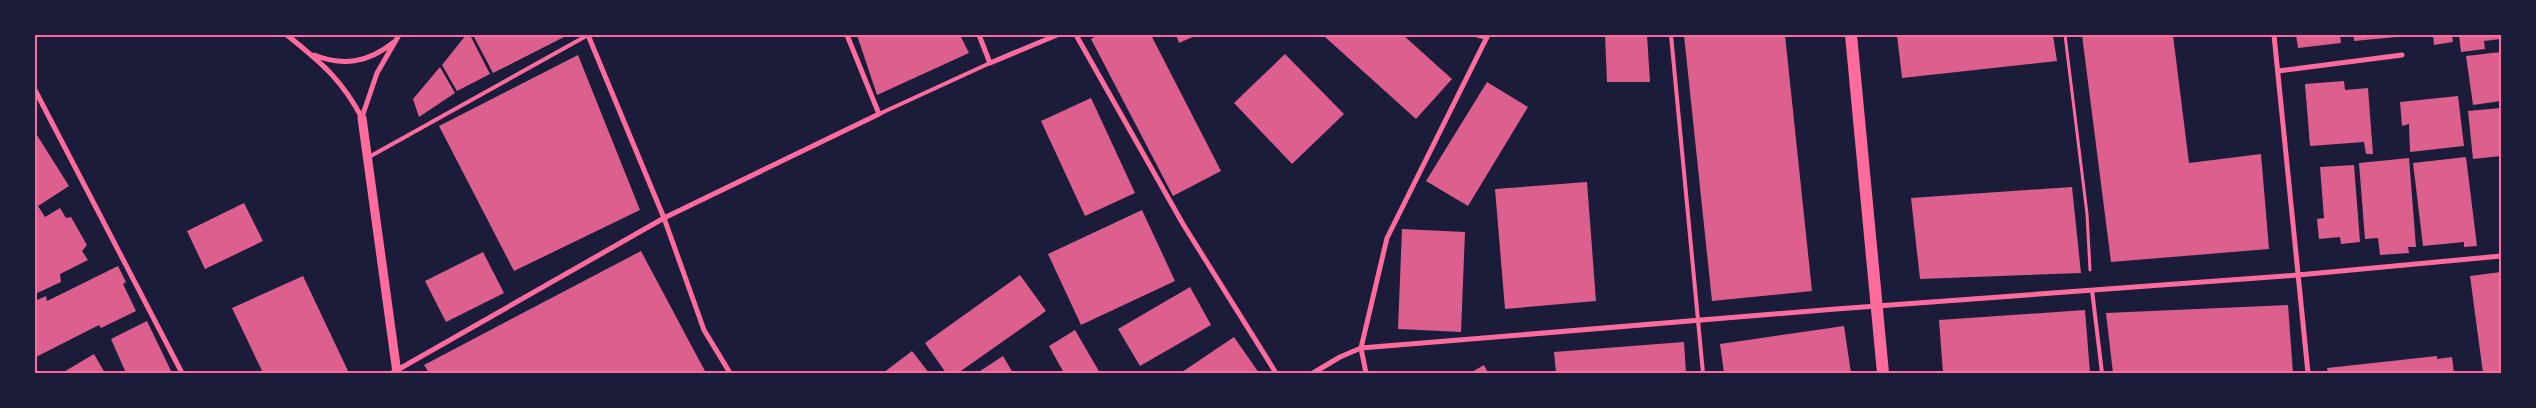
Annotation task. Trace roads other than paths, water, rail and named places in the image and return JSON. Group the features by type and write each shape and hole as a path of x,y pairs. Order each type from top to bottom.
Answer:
{"main road":[{"path":"1851,35 1875,306 1883,373"}],"street":[{"path":"287,35 337,78 349,92 362,118 396,372 664,218 879,114 847,35"},
{"path":"362,118 377,73 399,35"},
{"path":"588,35 664,218 704,330 730,373"},
{"path":"979,35 990,63 1057,35"},
{"path":"1076,35 1183,224 1276,373"},
{"path":"2274,35 2308,373"},
{"path":"1366,373 1361,348 1387,238 1488,37"},
{"path":"309,53 326,60 345,63 368,59 380,53 394,42"},
{"path":"2278,71 2402,55"},
{"path":"35,90 182,373"},
{"path":"1313,373 1340,357 1361,348 1875,306 2298,275 2501,256"}],"lane":[{"path":"368,157 588,35"},
{"path":"1476,35 1488,37"},
{"path":"1671,35 1703,373"},
{"path":"879,114 990,63"},
{"path":"2092,290 2102,373"}]}
